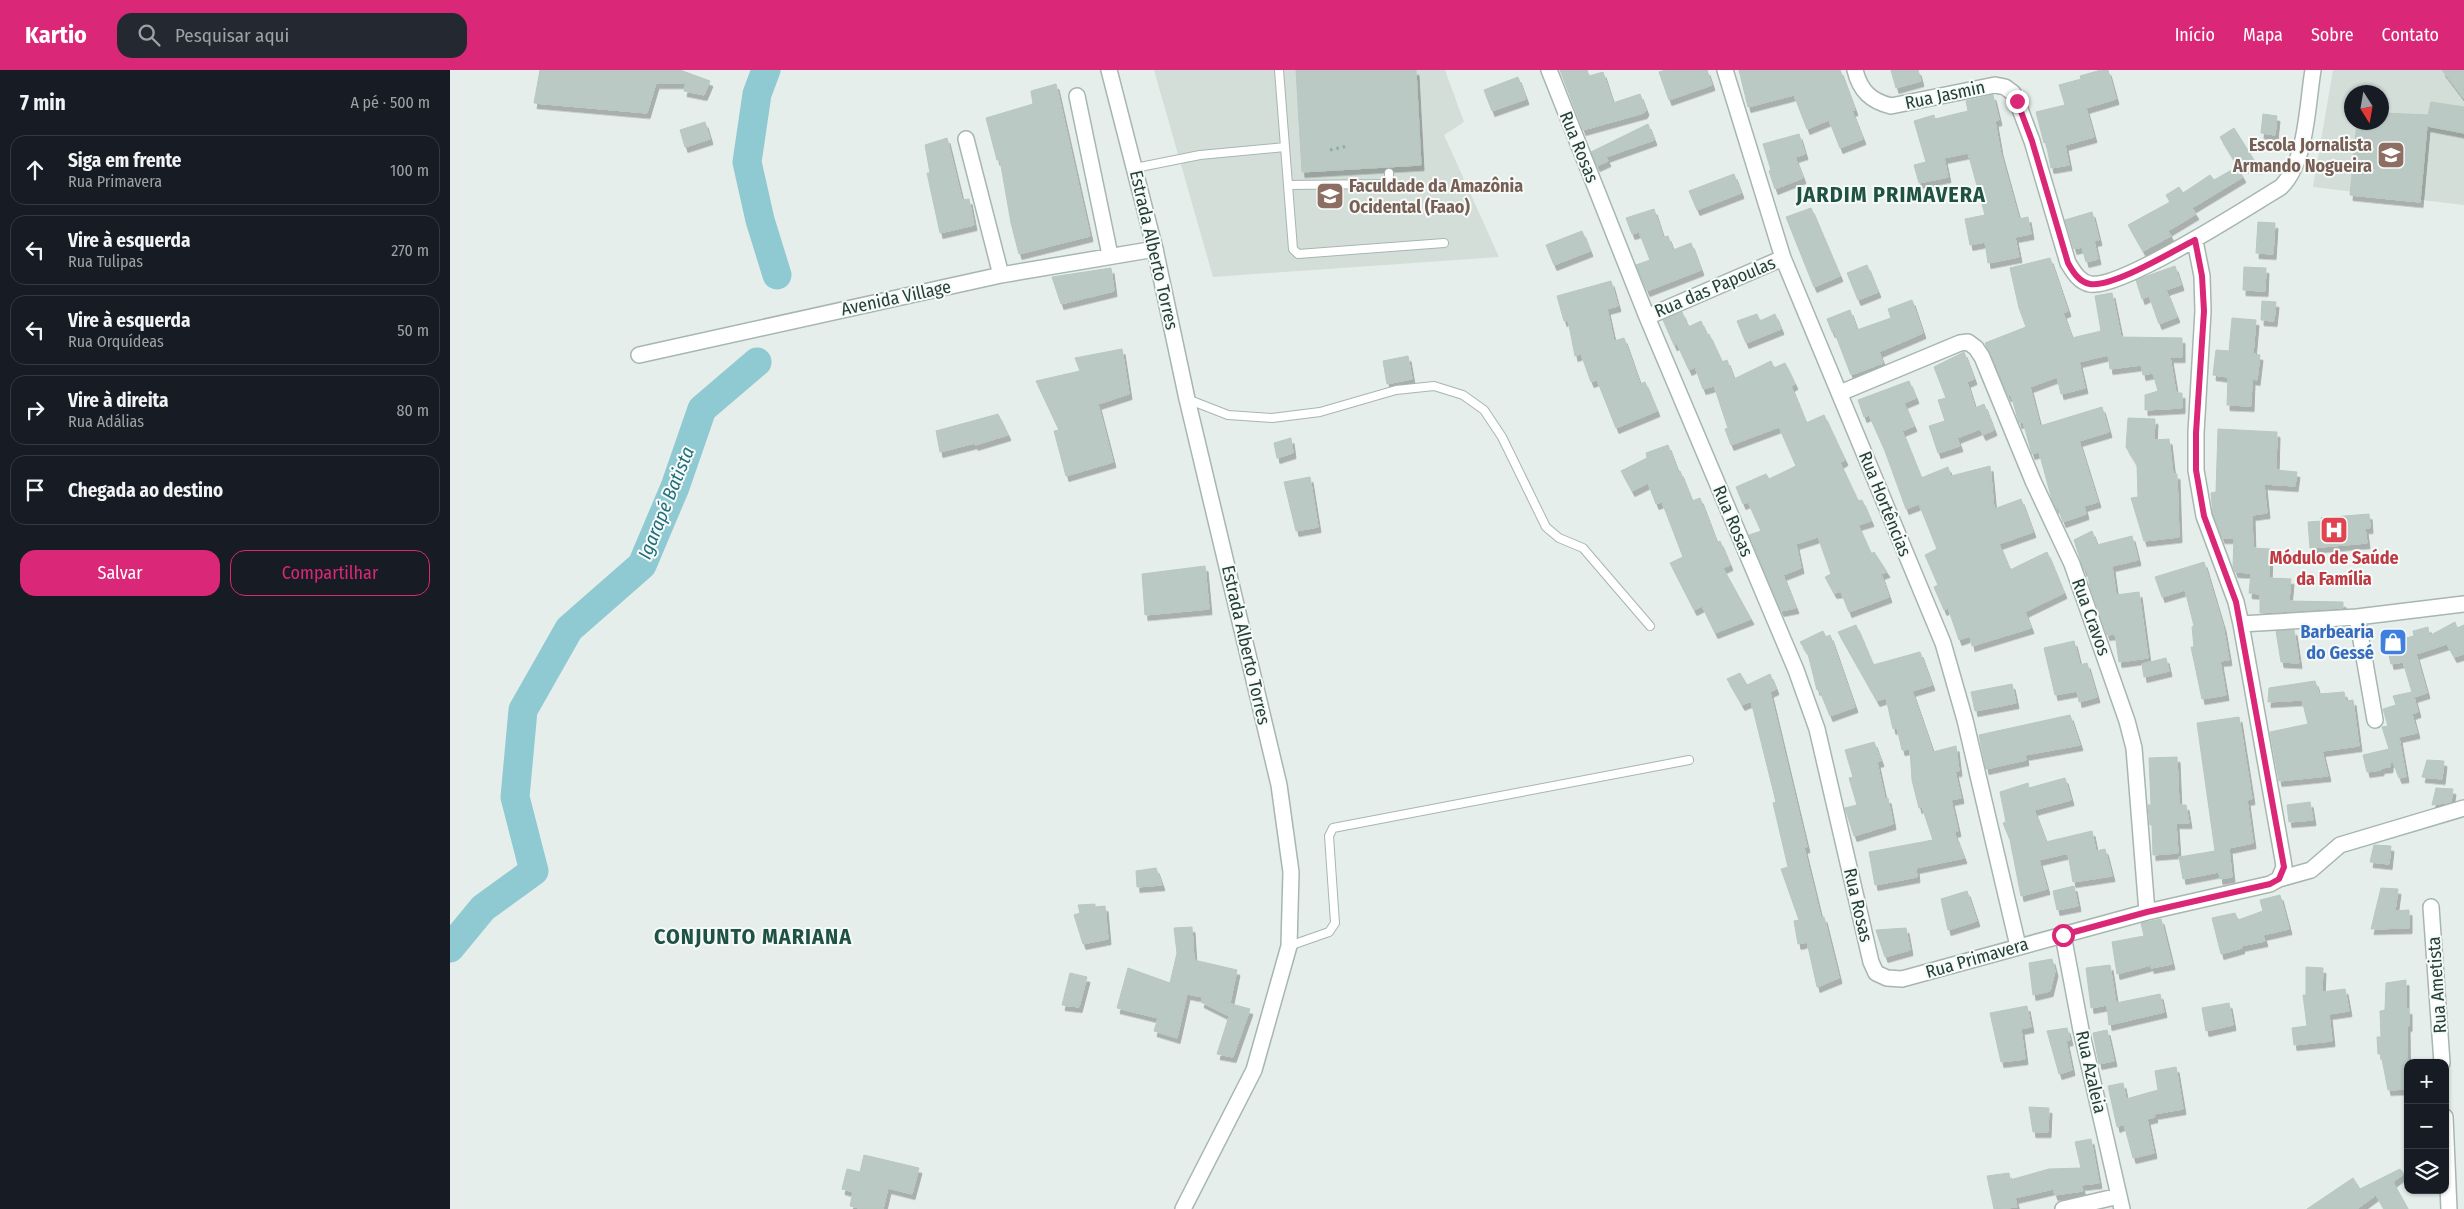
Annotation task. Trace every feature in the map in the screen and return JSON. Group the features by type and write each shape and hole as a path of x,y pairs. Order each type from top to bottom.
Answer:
{"street":[{"name":"Estrada Alberto Torres","path":"1109,70 1155,248 1187,399 1279,785 1291,872 1289,946 1254,1070 1183,1209"},
{"name":"Rua Rosas","path":"1549,70 1647,317 1805,695 1817,728 1871,962 1876,973 1887,978"},
{"name":"Rua Hortências","path":"1725,70 1783,258 1943,643 1965,720 2018,946"},
{"name":"Rua Jasmin","path":"1855,70 1864,92 1876,103 1891,106 1995,85 2005,87 2013,93 2032,141 2068,263 2077,277 2089,284 2108,283 2195,240"},
{"path":"2279,879 2284,867 2283,860 2241,624 2236,602 2204,516 2196,470 2196,433 2204,311 2202,276 2195,240 2281,187 2290,178 2298,160 2313,70"},
{"path":"1077,96 1110,256"},
{"path":"966,139 1001,276"},
{"name":"Avenida Village","path":"639,355 1001,276 1155,248"},
{"name":"Rua das Papoulas","path":"1647,317 1783,258"},
{"name":"Rua Cravos","path":"1840,393 1960,343 1968,342 1976,348 1982,358 2033,481 2072,564 2119,693 2134,748 2147,912"},
{"path":"2241,624 2357,617 2464,604"},
{"path":"2357,617 2375,720"},
{"name":"Rua Primavera","path":"1887,978 1902,979 2147,912 2270,884 2279,879 2312,870 2340,845 2464,808"},
{"name":"Rua Ametista","path":"2431,907 2442,1059"},
{"name":"Rua Azaleia","path":"2063,935 2081,1030 2120,1202"},
{"path":"2446,1149 2449,1209"},
{"path":"2063,1209 2120,1202"}],"lane":[{"path":"1279,70 1293,250 1298,254 1444,243"},
{"path":"1135,168 1200,156 1285,147"},
{"path":"1288,185 1385,184 1389,181 1389,173"},
{"path":"1187,399 1228,415 1272,418 1320,412 1396,390 1434,386 1463,395 1484,410 1502,437 1546,527 1559,538 1583,548 1650,626"},
{"path":"1289,946 1329,932 1335,923 1329,836 1333,828 1689,760"}],"path":[{"path":"1330,150 1347,146"}],"shaded area":[{"name":"Faculdade da Amazônia Ocidental (Faao)","path":"1154,70 1445,70 1464,122 1444,135 1499,257 1213,277"},
{"name":"Escola Jornalista Armando Nogueira","path":"2333,70 2464,70 2464,205 2313,187"}],"building":[{"path":"540,70 680,70 710,81 704,95 684,91 686,83 656,83 647,113 534,103"},
{"path":"1296,70 1416,70 1421,165 1302,172"},
{"path":"1560,70 1587,70 1589,76 1603,72 1613,103 1640,94 1646,110 1644,113 1583,130"},
{"path":"1666,70 1707,70 1712,85 1669,100 1659,72"},
{"path":"1739,70 1840,70 1855,110 1852,111 1863,139 1840,148 1829,120 1807,129 1794,95 1748,107"},
{"path":"1891,70 1918,70 1921,81 1896,88"},
{"path":"2108,70 2116,99 2086,108 2094,137 2065,145 2069,165 2051,168 2046,142 2044,143 2036,112 2065,105 2059,85 2081,79 2080,76"},
{"path":"2442,70 2464,70 2464,99"},
{"path":"1518,77 1526,99 1492,111 1484,90"},
{"path":"1056,84 1090,236 1019,254 1011,223 1000,160 997,160 986,118 1033,104 1031,91"},
{"path":"1993,95 1999,120 1995,121 2000,150 2019,219 2028,217 2031,234 2015,237 2019,257 1988,263 1985,242 1970,245 1965,219 1985,215 1968,153 1944,158 1948,177 1919,183 1914,165 1926,162 1914,121 1934,115 1935,119 1968,111 1966,101"},
{"path":"2431,102 2464,107 2464,133 2427,126 2420,202 2350,195 2356,130 2389,130 2389,113 2428,115"},
{"path":"2263,114 2277,116 2275,135 2261,133"},
{"path":"705,122 710,139 685,147 680,130"},
{"path":"1648,124 1654,140 1606,157 1608,161 1597,166 1591,152"},
{"path":"2234,128 2259,168 2238,167 2220,137"},
{"path":"1799,134 1805,154 1795,157 1803,178 1775,189 1763,144"},
{"path":"947,138 962,200 969,199 974,225 940,233 927,173 930,173 925,145"},
{"path":"2237,167 2243,177 2192,208 2196,214 2168,231 2171,236 2143,251 2128,225 2170,202 2166,195 2179,187 2183,193 2210,175 2214,180"},
{"path":"1734,174 1741,193 1697,210 1689,191"},
{"path":"1811,208 1840,276 1814,287 1786,217"},
{"path":"1654,209 1663,237 1668,236 1673,250 1691,243 1701,270 1647,291 1636,265 1650,260 1639,232 1632,234 1626,218"},
{"path":"2092,212 2099,240 2094,241 2098,259 2086,262 2082,247 2074,249 2065,220"},
{"path":"2258,222 2275,223 2273,254 2256,253"},
{"path":"1582,231 1590,251 1554,265 1546,245"},
{"path":"2050,258 2068,311 2063,313 2072,338 2101,331 2095,296 2112,293 2121,337 2182,338 2182,357 2170,357 2176,393 2182,393 2182,408 2145,410 2145,395 2158,391 2153,373 2143,375 2141,365 2110,369 2108,355 2079,362 2085,388 2061,394 2057,377 2030,387 2040,426 2102,407 2109,432 2079,441 2098,502 2084,506 2086,514 2063,522 2058,507 2056,508 2052,500 2039,452 2032,454 2023,422 2019,423 2011,395 2008,396 1985,343 2026,327 2019,308 2010,268"},
{"path":"1867,265 1878,292 1858,300 1847,273"},
{"path":"2175,266 2181,285 2166,290 2177,317 2159,324 2149,296 2142,299 2136,280"},
{"path":"2244,267 2266,268 2265,291 2243,290"},
{"path":"1111,268 1114,291 1061,304 1052,277"},
{"path":"1611,281 1618,306 1607,309 1614,341 1624,338 1640,384 1645,382 1657,411 1616,428 1597,380 1591,382 1581,354 1575,356 1568,320 1564,321 1557,296"},
{"path":"1912,300 1923,333 1879,352 1883,363 1851,375 1834,331 1832,332 1827,319 1850,310 1857,330 1891,318 1888,309"},
{"path":"2262,301 2276,302 2274,321 2261,320"},
{"path":"1682,312 1688,327 1701,321 1722,362 1727,360 1734,379 1771,361 1774,368 1785,363 1795,384 1791,386 1806,423 1824,415 1845,460 1840,463 1858,501 1862,500 1871,521 1858,525 1871,554 1874,552 1887,572 1881,574 1889,597 1849,612 1841,592 1834,593 1825,577 1831,574 1818,537 1796,544 1801,568 1783,575 1796,608 1781,611 1749,535 1761,531 1748,502 1743,504 1736,487 1766,474 1769,479 1796,466 1779,427 1731,445 1725,429 1728,428 1714,386 1703,389 1695,367 1689,370 1677,344 1674,345 1663,320"},
{"path":"1757,314 1760,321 1775,314 1781,329 1746,343 1737,321"},
{"path":"2232,318 2256,320 2253,354 2260,355 2257,380 2252,379 2251,406 2227,405 2228,377 2213,375 2216,350 2229,351"},
{"path":"1122,349 1129,394 1098,404 1113,462 1066,476 1054,431 1059,430 1036,381 1080,371 1075,358"},
{"path":"1964,352 1974,379 1967,382 1975,408 1984,404 1994,430 1983,435 1980,429 1957,438 1960,446 1938,453 1929,426 1945,421 1938,400 1946,398 1934,367"},
{"path":"1408,356 1412,379 1387,384 1383,361"},
{"path":"1909,381 1916,398 1904,403 1914,426 1902,431 1921,478 1948,467 1951,476 1990,466 1994,509 2021,499 2033,532 1999,544 2010,570 2047,552 2064,593 2025,612 2031,628 1972,646 1970,636 1959,640 1948,608 1944,610 1934,587 1938,585 1925,555 1937,549 1919,504 1906,509 1885,451 1869,415 1864,417 1858,400"},
{"path":"998,414 1008,435 975,445 975,443 940,452 936,431"},
{"path":"2128,418 2155,419 2154,440 2169,439 2173,474 2177,474 2179,537 2144,541 2131,498 2138,497 2137,465 2126,447"},
{"path":"2218,429 2277,432 2276,470 2297,472 2295,486 2264,484 2267,513 2252,515 2253,548 2270,549 2269,578 2291,579 2289,601 2343,602 2343,608 2260,613 2260,594 2249,593 2251,573 2235,572 2233,566 2234,538 2222,538 2213,514 2211,493 2216,492"},
{"path":"1291,438 1293,453 1277,458 1274,443"},
{"path":"1668,445 1692,501 1700,498 1717,543 1720,541 1730,565 1723,568 1751,619 1715,633 1702,606 1694,610 1670,563 1683,557 1662,502 1656,504 1648,483 1632,491 1621,471 1647,458 1646,453"},
{"path":"1310,477 1318,527 1296,531 1284,482"},
{"path":"2369,514 2370,528 2365,528 2367,543 2310,548 2308,522 2322,521 2321,518"},
{"path":"2092,531 2097,545 2132,536 2138,560 2112,566 2116,595 2139,592 2148,658 2119,662 2115,634 2107,635 2090,587 2087,570 2084,571 2074,540"},
{"path":"2204,562 2223,626 2229,660 2220,661 2226,695 2202,699 2191,647 2194,647 2192,627 2194,626 2185,590 2162,597 2155,577"},
{"path":"1205,566 1209,609 1145,615 1142,574"},
{"path":"2455,622 2457,628 2464,625 2464,654 2454,657 2447,644 2416,654 2427,693 2414,697 2418,712 2412,714 2417,733 2399,737 2406,777 2399,778 2393,762 2390,762 2390,767 2367,772 2363,755 2389,749 2382,727 2388,726 2383,709 2396,705 2393,696 2412,692 2403,662 2391,664 2386,643 2414,636 2413,631 2428,627 2429,636"},
{"path":"1856,625 1873,665 1920,652 1932,685 1912,691 1933,752 1956,746 1959,771 1955,771 1961,798 1951,800 1958,831 1954,832 1964,858 1916,868 1917,877 1875,885 1869,852 1933,840 1922,807 1919,808 1912,780 1910,749 1902,750 1897,728 1893,729 1886,698 1877,701 1838,632"},
{"path":"2294,630 2299,663 2281,662 2276,631"},
{"path":"1823,631 1826,637 1830,635 1855,707 1830,716 1819,689 1817,690 1808,654 1800,642"},
{"path":"2074,641 2080,665 2087,663 2097,697 2079,702 2077,691 2055,695 2044,648"},
{"path":"2166,658 2169,671 2144,677 2142,664"},
{"path":"1740,673 1747,685 1770,674 1776,689 1770,692 1807,847 1804,848 1821,918 1824,917 1839,978 1817,987 1807,942 1798,944 1794,921 1799,920 1781,869 1788,867 1773,803 1776,802 1751,701 1742,705 1727,679"},
{"path":"2315,681 2319,694 2344,692 2346,701 2353,700 2359,746 2322,751 2328,776 2279,781 2270,732 2308,724 2302,700 2268,702 2269,688"},
{"path":"2012,684 2016,703 1975,711 1971,692"},
{"path":"2070,715 2080,745 2025,755 2026,760 1986,769 1979,735"},
{"path":"2239,717 2252,799 2247,800 2253,843 2229,848 2232,877 2220,879 2219,872 2183,879 2179,857 2215,851 2197,723"},
{"path":"1874,742 1881,761 1877,762 1885,799 1888,798 1893,824 1854,836 1845,808 1857,805 1849,778 1853,777 1845,750"},
{"path":"2177,757 2179,805 2186,805 2189,823 2176,823 2178,853 2153,855 2152,825 2150,825 2148,805 2151,805 2149,758"},
{"path":"2427,760 2444,761 2442,779 2422,777"},
{"path":"2065,778 2071,800 2034,810 2046,842 2092,831 2096,851 2105,849 2112,876 2073,882 2068,854 2064,854 2039,860 2047,889 2021,896 2010,840 2003,823 2006,822 2000,792 2028,783 2029,788"},
{"path":"2436,788 2453,789 2451,802 2432,805"},
{"path":"2310,802 2313,820 2289,822 2287,805"},
{"path":"2374,845 2391,846 2389,864 2370,862"},
{"path":"1156,868 1162,885 1137,887 1136,871"},
{"path":"2074,886 2078,906 2057,910 2053,891"},
{"path":"2381,888 2398,889 2395,911 2409,910 2409,928 2371,929"},
{"path":"1967,891 1977,921 1948,930 1941,899"},
{"path":"2280,895 2289,929 2263,935 2265,941 2241,946 2242,948 2221,954 2212,918 2235,913 2238,920 2263,911 2260,900"},
{"path":"1095,904 1095,907 1105,906 1108,939 1083,944 1074,915 1080,913 1078,905"},
{"path":"2161,919 2172,964 2151,968 2151,965 2117,974 2112,942 2144,936 2141,923"},
{"path":"1192,927 1194,960 1237,970 1230,1003 1220,1001 1250,1009 1233,1057 1217,1054 1229,1016 1201,1002 1203,997 1187,994 1177,1038 1154,1031 1158,1018 1117,1008 1128,968 1170,983 1177,953 1174,928"},
{"path":"1906,928 1910,950 1885,957 1876,930"},
{"path":"2052,959 2055,971 2050,991 2033,995 2029,963"},
{"path":"2110,965 2116,1003 2160,994 2164,1012 2109,1025 2107,1005 2091,1008 2086,968"},
{"path":"2306,967 2323,968 2322,992 2345,989 2349,1011 2329,1014 2332,1041 2294,1045 2292,1028 2307,1026 2303,995 2306,995"},
{"path":"1070,973 1087,977 1079,1007 1062,1005"},
{"path":"2406,980 2406,1009 2409,1009 2409,1026 2407,1026 2408,1059 2404,1059 2404,1089 2388,1090 2381,1054 2378,1054 2377,1037 2381,1037 2380,1011 2385,1010 2386,983"},
{"path":"2229,1003 2233,1025 2206,1031 2202,1008"},
{"path":"2027,1006 2031,1027 2021,1029 2025,1059 2001,1062 1990,1013"},
{"path":"2067,1028 2070,1040 2066,1041 2072,1070 2059,1074 2047,1031"},
{"path":"2107,1030 2114,1061 2099,1064 2093,1033"},
{"path":"2176,1067 2183,1109 2154,1114 2155,1117 2147,1119 2154,1153 2133,1158 2124,1124 2117,1127 2108,1086 2123,1083 2126,1099 2158,1090 2155,1071"},
{"path":"2029,1107 2049,1108 2048,1132 2033,1132"},
{"path":"2091,1139 2099,1183 2081,1185 2083,1191 2055,1195 2053,1189 2015,1198 2017,1207 1994,1209 1987,1176 2009,1173 2010,1180 2049,1169 2081,1168 2075,1142"},
{"path":"864,1155 919,1168 912,1194 888,1188 883,1209 864,1209 850,1206 853,1192 842,1189 847,1169 860,1172"},
{"path":"2400,1169 2404,1174 2393,1182 2408,1209 2384,1209 2376,1195 2357,1209 2307,1209 2353,1178 2360,1189"}],"waterway":[{"name":"Igarapé Batista","path":"766,70 757,94 747,162 760,220 777,275"},
{"name":"Igarapé Batista","path":"450,948 483,908 534,871 515,797 523,710 569,629 642,565 675,487 702,409 757,362"}],"place":[{"name":"Escola Jornalista Armando Nogueira","path":"2391,155"},
{"name":"Faculdade da Amazônia Ocidental (Faao)","path":"1330,196"},
{"name":"Módulo de Saúde da Família","path":"2334,530"},
{"name":"Barbearia do Gessé","path":"2393,642"}],"district":[{"name":"JARDIM PRIMAVERA","path":"1891,194"},
{"name":"CONJUNTO MARIANA","path":"753,936"}],"route":[{"path":"2017,101 2032,141 2068,263 2077,277 2089,284 2108,283 2195,240 2202,276 2204,311 2196,433 2196,470 2204,516 2217,554 2232,588 2241,624 2284,867 2279,879 2270,884 2147,912 2063,935"}]}
